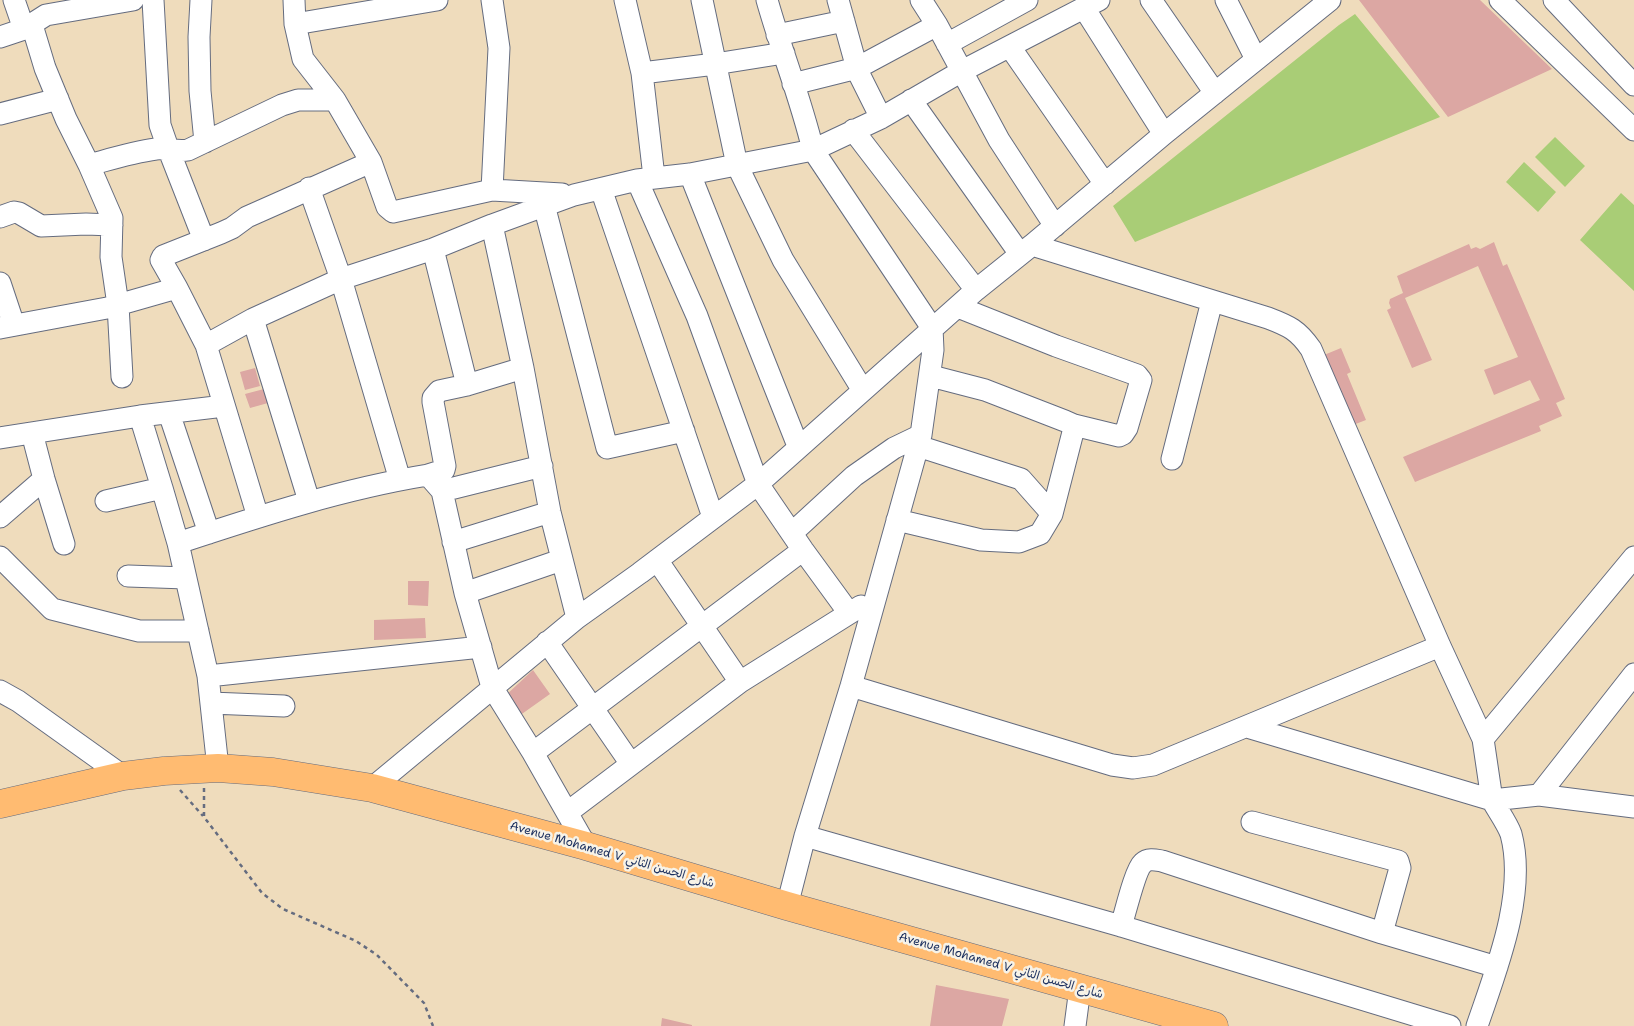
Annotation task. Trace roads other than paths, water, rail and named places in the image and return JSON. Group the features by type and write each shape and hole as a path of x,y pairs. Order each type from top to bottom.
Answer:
{"main road":[{"name":"Avenue Mohamed V شارع الحسن الثاني","path":"0,804 123,776 164,771 210,769 273,772 372,788 586,846 787,906 1214,1026"}],"street":[{"path":"14,0 28,27 66,119 112,218 110,257 118,305 122,377"},
{"path":"0,37 28,27 46,14 133,0"},
{"path":"153,0 160,125 204,240"},
{"path":"201,0 200,92 205,142"},
{"path":"294,0 295,24 303,59 334,100 371,162 387,207 393,212 492,190 574,195"},
{"path":"295,24 438,0"},
{"path":"492,0 498,48 492,190"},
{"path":"625,0 642,73 645,178 758,484 797,542 849,613"},
{"path":"702,0 737,165 784,260 862,389"},
{"path":"767,0 814,150 932,328 933,350 931,376 920,441 851,686 805,836 787,906"},
{"path":"838,0 857,68 881,118"},
{"path":"921,0 937,25 999,140 1055,226"},
{"path":"947,44 1027,0"},
{"path":"1151,0 1215,93"},
{"path":"1226,0 1256,59"},
{"path":"372,788 577,618 758,484 862,389 976,290 1164,134 1330,0"},
{"path":"1500,0 1634,130"},
{"path":"1554,0 1634,85"},
{"path":"206,345 253,319 341,279 433,249 574,195 645,178 690,174 814,150 881,118 962,71 1092,4 1164,134"},
{"path":"642,73 715,64 780,44 844,21"},
{"path":"793,84 857,68 937,25"},
{"path":"1010,47 1105,184"},
{"path":"0,114 58,99"},
{"path":"89,165 145,151 168,148 181,151 205,142 282,105 298,100 334,100"},
{"path":"911,100 1026,249 1212,301 1288,325 1302,336 1311,349 1440,646 1483,739 1492,800 1510,833 1515,865 1511,917 1497,967 1477,1026"},
{"path":"853,130 976,290"},
{"path":"258,517 206,345 161,257 232,228 247,217 371,162"},
{"path":"690,174 798,446"},
{"path":"309,188 341,279 400,480"},
{"path":"601,189 713,517"},
{"path":"544,205 607,448 684,431"},
{"path":"0,217 14,212 20,213 41,226 112,225"},
{"path":"492,225 550,512 577,618"},
{"path":"433,249 467,385"},
{"path":"0,283 7,327 118,305 176,288"},
{"path":"1172,459 1212,301"},
{"path":"931,376 985,390 1074,425 1119,436 1127,428 1141,380 1137,375 1056,346 958,307"},
{"path":"253,319 309,501"},
{"path":"178,543 309,501 441,472 445,466 433,398 439,391 467,385 522,368"},
{"path":"0,438 140,416 224,406"},
{"path":"169,413 209,532"},
{"path":"140,416 178,543 208,676 211,703 210,769"},
{"path":"897,520 981,540 1019,542 1040,534 1052,514 1074,425"},
{"path":"32,433 64,544"},
{"path":"534,753 702,627 797,542 854,476 894,448 920,441 1021,479 1052,514"},
{"path":"442,491 542,466"},
{"path":"428,475 442,491 465,593 492,687 534,753 586,846"},
{"path":"0,517 44,479"},
{"path":"106,501 162,488"},
{"path":"453,542 550,512"},
{"path":"0,556 52,609 139,631 198,631"},
{"path":"465,593 561,560"},
{"path":"657,560 740,682"},
{"path":"1483,739 1632,563"},
{"path":"128,576 186,578"},
{"path":"568,812 740,682 876,596"},
{"path":"547,642 631,764"},
{"path":"851,686 1112,765 1133,768 1153,765 1440,646"},
{"path":"208,676 481,647"},
{"path":"1539,795 1634,674"},
{"path":"0,691 18,701 123,776"},
{"path":"211,703 284,706"},
{"path":"1247,727 1492,800 1539,795 1634,807"},
{"path":"1252,822 1398,861 1400,868 1382,933"},
{"path":"805,836 1121,926 1450,1026"},
{"path":"1121,926 1138,871 1143,862 1150,860 1162,861 1382,933 1497,967"},
{"path":"1075,1026 1080,988"}]}
